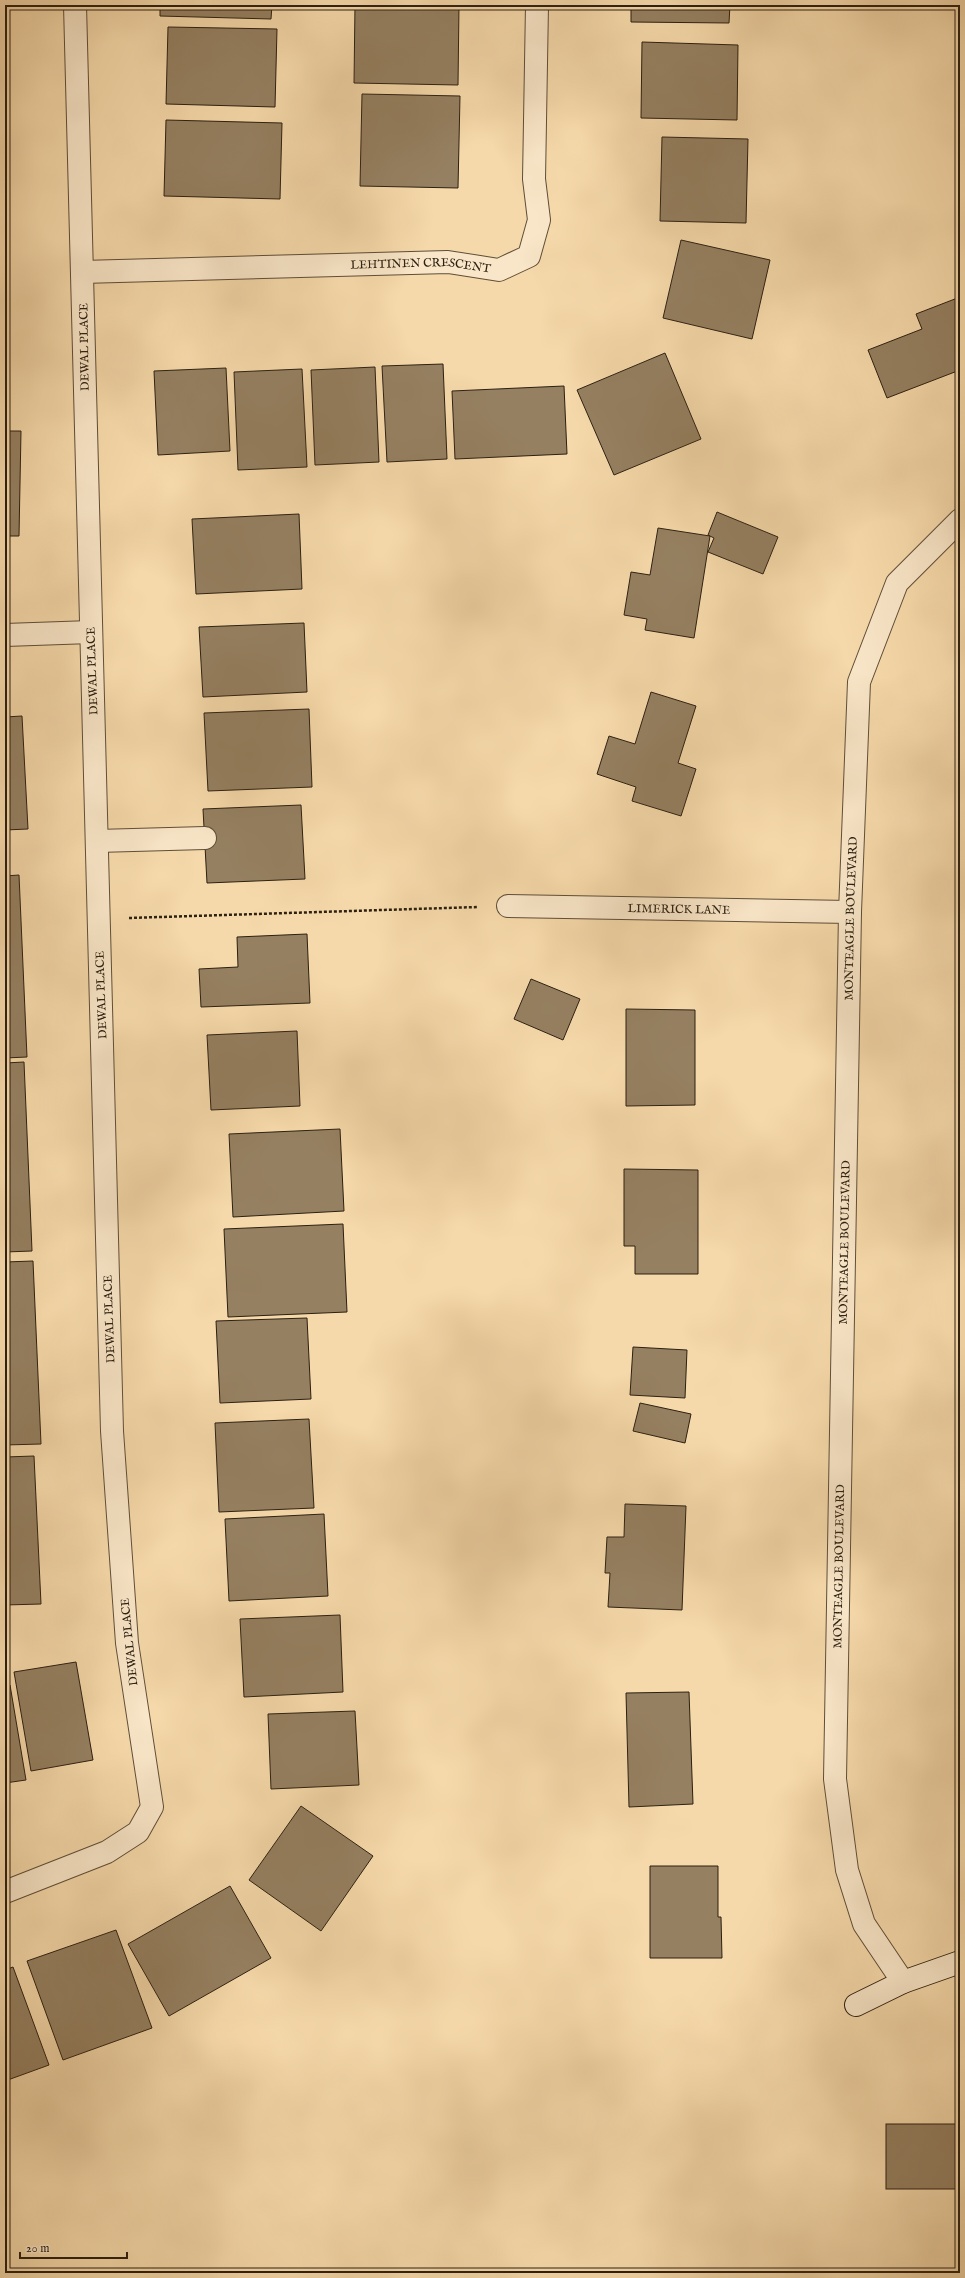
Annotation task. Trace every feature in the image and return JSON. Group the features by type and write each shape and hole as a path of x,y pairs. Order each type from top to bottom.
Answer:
{"street":[{"name":"DEWAL PLACE","path":"5,1892 107,1852 138,1832 152,1807 127,1643 112,1431 75,5"},
{"name":"LEHTINEN CRESCENT","path":"82,272 448,262 499,270 529,256 539,220 534,179 537,5"},
{"name":"MONTEAGLE BOULEVARD","path":"903,1982 864,1924 847,1870 835,1779 850,912 859,682 897,584 960,520"},
{"path":"5,635 91,632"},
{"path":"97,841 205,838"},
{"name":"LIMERICK LANE","path":"508,906 850,912"},
{"path":"856,2005 903,1982 960,1962"}],"path":[{"path":"99,919 508,906"}],"building":[{"path":"160,5 272,5 271,19 160,16"},
{"path":"355,5 459,5 458,85 354,83"},
{"path":"631,5 730,5 729,23 631,22"},
{"path":"168,27 277,29 275,107 166,104"},
{"path":"642,42 738,45 737,120 641,118"},
{"path":"362,94 460,96 458,188 360,186"},
{"path":"166,120 282,123 280,199 164,196"},
{"path":"662,137 748,139 746,223 660,221"},
{"path":"681,240 770,260 752,339 663,318"},
{"path":"960,297 960,370 887,398 868,350 922,329 916,314"},
{"path":"665,353 701,439 614,475 577,390"},
{"path":"443,364 447,459 387,462 382,366"},
{"path":"375,367 379,462 315,465 311,370"},
{"path":"226,368 230,451 158,455 154,371"},
{"path":"302,369 307,467 238,470 234,372"},
{"path":"564,386 567,454 455,459 452,391"},
{"path":"5,431 21,431 19,536 5,536"},
{"path":"717,512 778,537 763,574 708,552 714,538 708,535"},
{"path":"299,514 302,589 196,594 192,519"},
{"path":"658,528 710,536 694,638 645,630 647,619 624,615 631,572 650,575"},
{"path":"304,623 307,692 203,697 199,627"},
{"path":"651,692 696,706 678,763 696,769 681,816 632,801 636,787 597,774 609,736 635,744"},
{"path":"309,709 312,787 208,791 204,713"},
{"path":"22,716 28,829 5,830 5,717"},
{"path":"301,805 305,879 207,883 203,809"},
{"path":"19,875 27,1057 5,1058 5,876"},
{"path":"307,934 310,1003 201,1007 199,969 238,967 237,937"},
{"path":"531,979 580,999 563,1040 514,1019"},
{"path":"626,1009 695,1010 695,1105 626,1106"},
{"path":"297,1031 300,1106 211,1110 207,1035"},
{"path":"24,1062 32,1251 5,1252 5,1063"},
{"path":"340,1129 344,1211 233,1217 229,1134"},
{"path":"624,1169 698,1170 698,1274 635,1274 635,1246 624,1246"},
{"path":"343,1224 347,1312 228,1317 224,1229"},
{"path":"33,1261 41,1444 5,1445 5,1262"},
{"path":"307,1318 311,1399 220,1403 216,1321"},
{"path":"633,1347 687,1350 685,1398 630,1395"},
{"path":"640,1403 691,1414 685,1443 633,1431"},
{"path":"309,1419 314,1508 219,1512 215,1423"},
{"path":"34,1456 41,1604 5,1605 5,1457"},
{"path":"625,1504 686,1506 682,1610 608,1607 610,1573 605,1573 607,1537 624,1537"},
{"path":"324,1514 328,1596 229,1601 225,1519"},
{"path":"340,1615 343,1692 244,1697 240,1619"},
{"path":"76,1662 93,1760 31,1771 14,1672"},
{"path":"5,1685 10,1685 26,1780 5,1783"},
{"path":"689,1692 693,1804 629,1807 626,1693"},
{"path":"355,1711 359,1785 271,1789 268,1714"},
{"path":"301,1806 373,1856 321,1931 249,1880"},
{"path":"650,1866 718,1866 718,1917 721,1917 722,1958 650,1958"},
{"path":"230,1886 271,1958 169,2016 128,1944"},
{"path":"116,1930 152,2028 63,2060 27,1961"},
{"path":"13,1967 49,2065 5,2081 5,1970"},
{"path":"886,2124 960,2124 960,2189 886,2189"}]}
